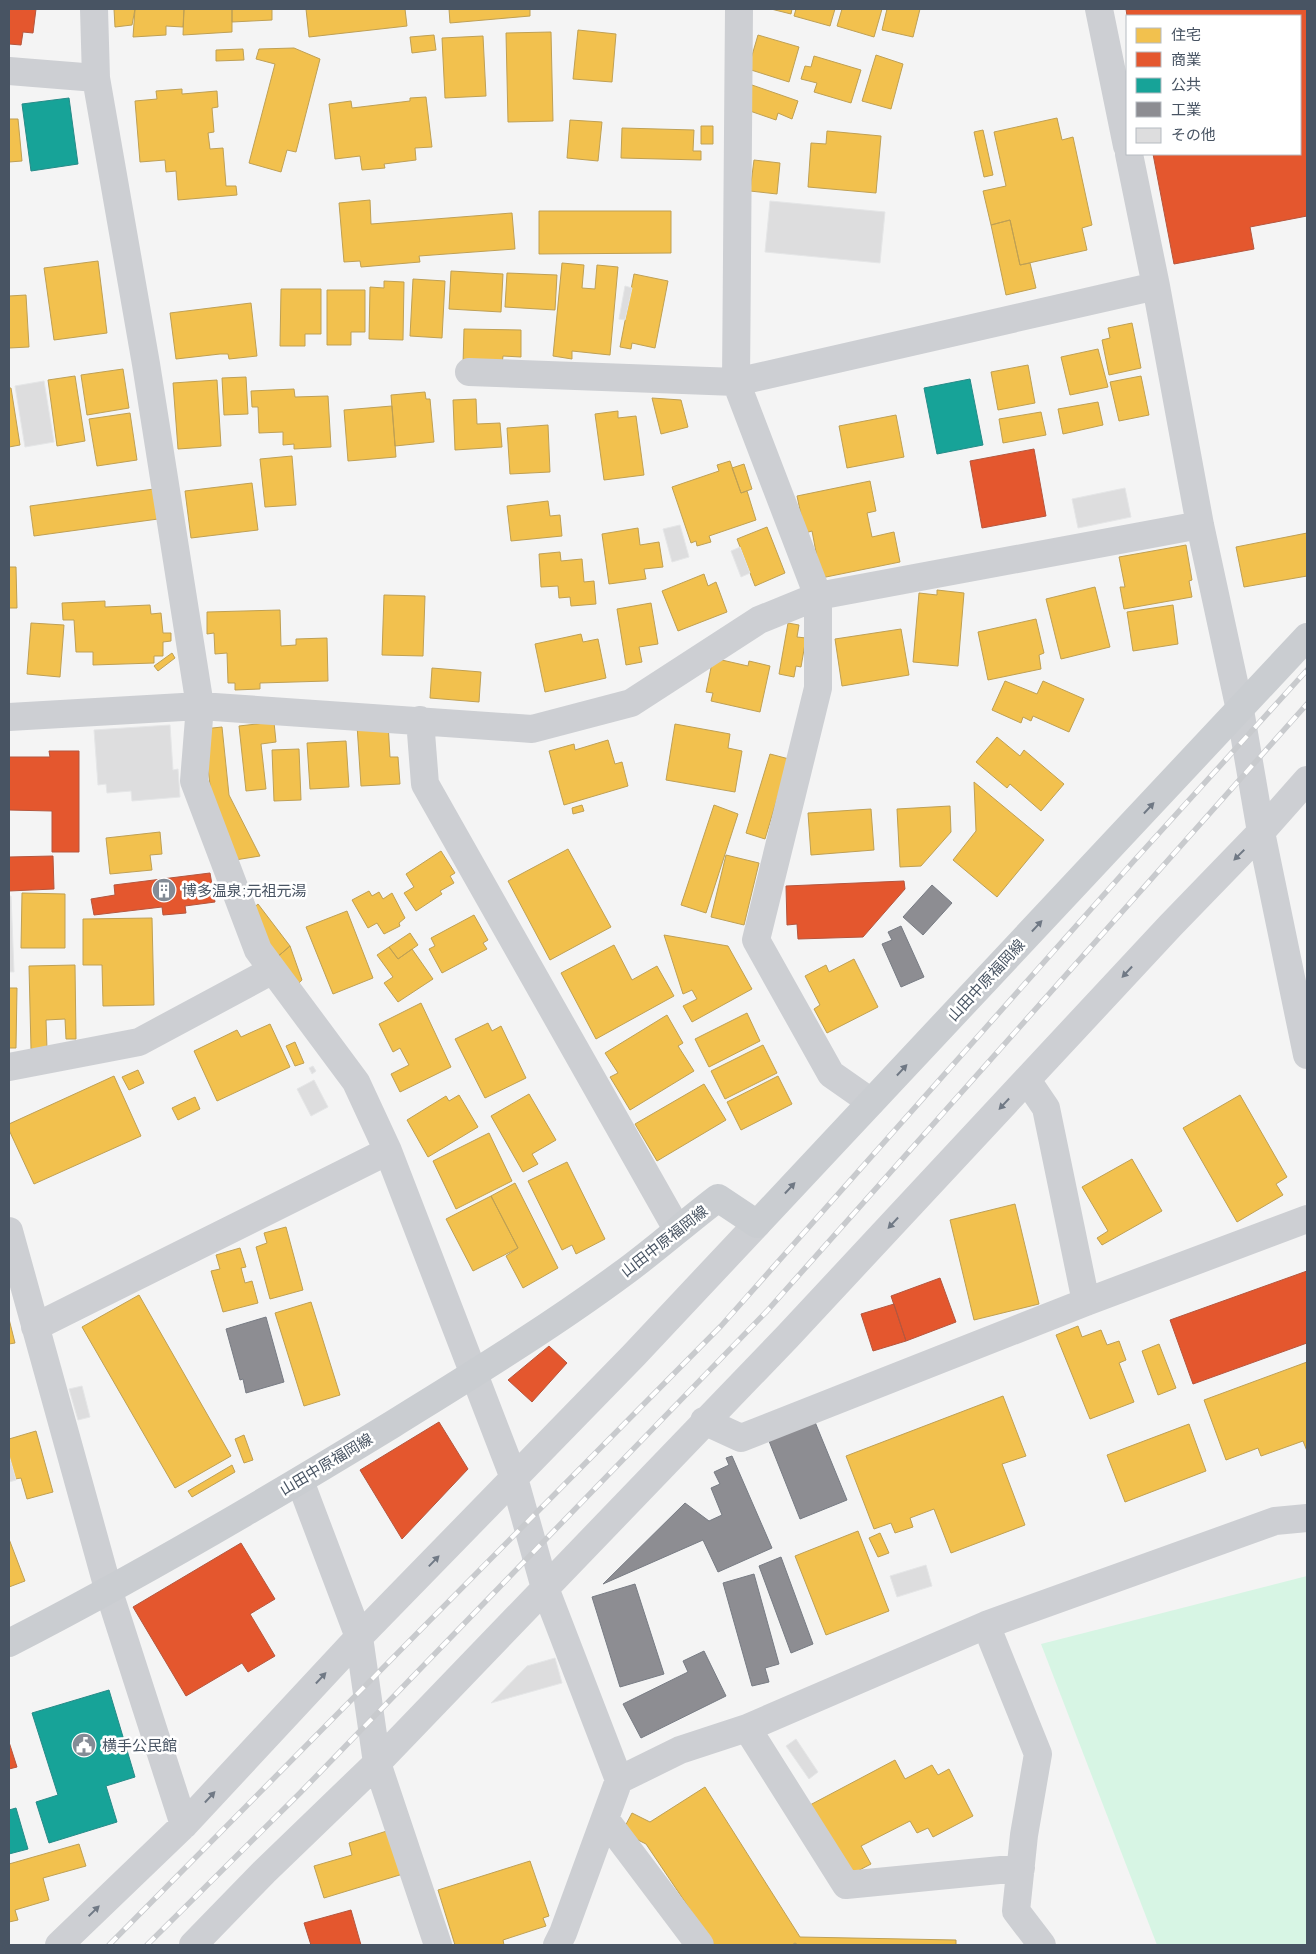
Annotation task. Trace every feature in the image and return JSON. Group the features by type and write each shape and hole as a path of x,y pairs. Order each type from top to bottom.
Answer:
{"main road":[{"name":"山田中原福岡線","path":"9,1643 109,1592 300,1481 475,1373 558,1319 623,1273 718,1198 757,1224 1307,637"}],"street":[{"path":"94,9 96,78 147,373 200,706 194,781 258,950 271,971 356,1082 388,1151 514,1478 545,1588 619,1780 563,1933 556,1945"},
{"path":"739,9 736,382 818,596 818,688 756,940 831,1074 871,1102"},
{"path":"1098,9 1126,141"},
{"path":"9,72 96,78"},
{"path":"1129,155 1156,286 1200,525 1240,710 1261,832 1307,1055"},
{"path":"469,372 736,382 1156,286"},
{"path":"9,717 200,706 532,729 630,703 759,620 818,596 1200,525"},
{"path":"420,720 425,784 677,1229"},
{"path":"207,1939 264,1872 377,1763 704,1421 787,1337 1170,926 1261,832 1298,802 1307,780"},
{"path":"9,1067 139,1042 271,971"},
{"path":"1027,1080 1046,1108 1086,1302"},
{"path":"36,1327 388,1151"},
{"path":"704,1421 741,1438 1086,1302 1307,1219"},
{"path":"59,1945 184,1825 359,1637 757,1224"},
{"path":"9,1231 109,1592 184,1825"},
{"path":"300,1481 359,1637 377,1763 438,1945"},
{"path":"619,1780 680,1750 747,1728 986,1625 1274,1521 1307,1518"},
{"path":"986,1625 1038,1754 1016,1911 1042,1945"},
{"path":"747,1728 846,1885 1021,1868"},
{"path":"604,1819 700,1945"}],"green space":[{"path":"1307,1576 1307,1945 1157,1945 1041,1644"}],"building: 住宅":[{"path":"114,9 135,9 132,25 115,27"},
{"path":"135,9 184,9 183,27 166,26 166,35 133,37"},
{"path":"184,9 232,9 232,32 183,35"},
{"path":"232,9 272,9 272,20 232,22"},
{"path":"306,9 405,9 407,26 309,37"},
{"path":"449,9 530,9 530,16 450,23"},
{"path":"771,9 792,9 791,14"},
{"path":"796,9 835,9 830,26 794,16"},
{"path":"842,9 882,9 874,37 837,26"},
{"path":"887,9 920,9 913,37 882,30"},
{"path":"578,30 616,34 612,82 573,79"},
{"path":"551,32 553,121 508,122 506,33"},
{"path":"434,35 436,50 412,53 410,37"},
{"path":"758,35 799,47 789,82 748,69"},
{"path":"483,36 486,96 445,98 442,38"},
{"path":"294,48 320,59 296,152 287,150 281,172 249,163 275,64 256,59 259,49"},
{"path":"243,49 244,60 216,61 216,50"},
{"path":"876,55 903,64 891,109 862,101"},
{"path":"814,56 861,70 851,103 814,92 817,83 801,79 805,66 811,67"},
{"path":"752,85 798,101 792,119 778,113 776,120 747,110 746,103"},
{"path":"182,89 182,94 217,91 218,107 212,108 214,132 208,133 210,149 223,148 226,186 236,186 237,195 178,200 176,171 166,172 165,160 140,162 135,101 157,99 156,91"},
{"path":"426,97 432,147 415,148 416,160 384,164 385,168 362,170 360,156 335,159 329,104 351,101 352,108 410,101 410,98"},
{"path":"1057,118 1062,140 1073,137 1092,225 1082,228 1087,250 1020,265 1010,220 991,225 983,191 1006,186 994,132"},
{"path":"9,119 18,119 22,161 9,162"},
{"path":"570,120 602,122 598,161 567,158"},
{"path":"701,126 713,126 713,144 701,144"},
{"path":"622,128 694,130 693,151 701,151 701,160 621,158"},
{"path":"983,130 993,175 984,177 974,132"},
{"path":"827,131 881,136 876,193 808,187 811,143 826,144"},
{"path":"754,160 780,163 777,194 750,191"},
{"path":"370,200 371,224 512,213 515,249 419,256 420,262 361,267 360,261 344,262 339,203"},
{"path":"539,211 671,211 671,253 539,254"},
{"path":"1010,220 1020,265 1030,263 1036,288 1006,295 991,225"},
{"path":"98,261 107,333 54,340 44,268"},
{"path":"562,263 584,265 582,288 595,289 597,265 618,267 610,355 572,351 572,359 553,356"},
{"path":"451,271 503,274 501,312 449,309"},
{"path":"507,273 557,275 555,310 505,307"},
{"path":"634,274 668,281 655,348 632,343 631,349 620,347"},
{"path":"413,279 445,281 442,338 410,336"},
{"path":"384,281 404,282 403,340 369,339 370,287 384,288"},
{"path":"281,289 321,289 321,334 305,334 305,346 280,346"},
{"path":"327,290 365,290 365,332 351,332 351,345 327,345"},
{"path":"26,295 29,347 9,348 9,296"},
{"path":"251,303 257,356 229,359 228,354 220,354 176,359 170,313"},
{"path":"1132,323 1141,368 1109,375 1102,340 1110,338 1108,328"},
{"path":"464,329 521,330 521,357 503,356 502,365 463,364"},
{"path":"1098,349 1108,387 1070,395 1061,357"},
{"path":"1028,365 1035,403 998,410 991,372"},
{"path":"123,369 129,408 87,415 81,375"},
{"path":"75,376 85,441 57,446 48,380"},
{"path":"1141,376 1149,415 1119,421 1110,382"},
{"path":"246,377 248,414 224,415 222,378"},
{"path":"217,380 221,446 178,449 173,383"},
{"path":"9,388 11,388 20,445 9,447"},
{"path":"294,389 295,397 328,396 331,447 294,449 294,444 283,445 283,432 259,433 258,407 252,407 251,391"},
{"path":"425,392 426,399 430,399 434,442 395,446 391,395"},
{"path":"652,398 681,400 688,427 661,434"},
{"path":"476,399 477,424 500,423 502,447 455,450 453,400"},
{"path":"1098,402 1103,425 1063,434 1058,409"},
{"path":"392,406 396,457 348,461 344,410"},
{"path":"618,411 618,418 636,416 644,475 604,480 595,414"},
{"path":"1041,412 1046,435 1003,443 999,419"},
{"path":"130,413 137,460 97,466 89,419"},
{"path":"896,415 904,457 847,468 839,426"},
{"path":"548,425 550,472 510,474 507,428"},
{"path":"292,456 296,505 265,507 260,459"},
{"path":"730,461 741,493 747,491 756,520 709,536 711,542 697,546 696,541 691,543 672,487 719,471 717,465"},
{"path":"744,464 752,489 741,493 732,468"},
{"path":"870,481 876,511 867,513 872,537 894,532 900,562 821,578 812,531 805,533 797,496"},
{"path":"252,483 258,530 191,538 185,491"},
{"path":"154,489 158,519 34,536 30,506"},
{"path":"548,501 550,516 560,515 562,536 511,541 507,506"},
{"path":"767,527 785,573 755,586 737,539"},
{"path":"638,528 640,545 659,542 663,567 644,569 646,579 609,584 602,534"},
{"path":"1307,533 1307,576 1244,587 1236,547"},
{"path":"1186,545 1192,580 1189,581 1192,597 1124,609 1120,587 1125,587 1119,557"},
{"path":"560,552 561,561 582,559 584,582 594,581 596,604 571,606 570,597 559,598 558,586 541,587 539,554"},
{"path":"9,567 16,567 17,608 9,608"},
{"path":"704,574 708,586 716,582 727,612 678,631 662,591"},
{"path":"1095,587 1110,647 1061,659 1046,599"},
{"path":"937,590 964,593 958,666 913,662 919,593 937,595"},
{"path":"384,595 425,596 423,656 382,655"},
{"path":"105,601 105,607 150,605 151,614 161,613 163,633 171,633 171,641 163,642 163,656 154,656 154,663 93,665 93,652 76,652 74,620 63,620 62,603"},
{"path":"651,603 658,644 639,647 642,662 626,665 617,609"},
{"path":"1173,605 1178,644 1133,651 1127,612"},
{"path":"280,610 281,646 296,645 296,639 327,638 328,681 260,683 260,689 235,690 235,683 228,683 227,653 215,654 214,633 207,634 207,612"},
{"path":"1036,619 1044,653 1039,655 1041,669 988,680 978,632"},
{"path":"31,623 64,625 60,677 27,674"},
{"path":"788,623 799,625 797,637 806,638 801,667 796,666 794,677 779,674"},
{"path":"901,629 909,675 842,686 835,639"},
{"path":"581,634 583,642 598,639 606,678 545,692 535,644"},
{"path":"172,653 175,658 158,671 154,666"},
{"path":"713,658 748,666 749,661 770,666 760,712 711,701 713,693 706,692"},
{"path":"432,668 481,672 479,702 430,698"},
{"path":"1005,681 1037,694 1043,681 1084,699 1069,732 1033,716 1031,721 1023,717 1021,723 992,710"},
{"path":"274,722 276,742 261,744 266,789 246,791 239,726"},
{"path":"388,723 390,757 398,757 400,784 361,786 357,725"},
{"path":"675,724 730,734 728,748 742,751 735,792 666,780"},
{"path":"222,727 229,795 260,856 235,860 211,793 203,729"},
{"path":"997,737 1020,756 1024,750 1064,784 1041,811 1010,784 1007,788 976,762"},
{"path":"608,740 615,764 622,762 628,786 564,805 549,751 574,744 575,750"},
{"path":"346,741 349,787 310,789 307,743"},
{"path":"299,749 301,800 274,801 272,750"},
{"path":"770,754 789,759 765,839 746,833"},
{"path":"974,782 1044,840 997,897 953,860 976,831"},
{"path":"582,805 584,811 573,814 572,808"},
{"path":"714,805 738,814 706,913 681,905"},
{"path":"950,806 951,832 921,866 900,867 897,809"},
{"path":"871,809 874,850 811,855 808,813"},
{"path":"160,832 162,854 150,855 152,870 110,874 106,838"},
{"path":"568,849 611,927 550,960 508,881"},
{"path":"441,851 455,873 450,876 454,883 440,891 442,894 416,911 404,893 414,887 406,874"},
{"path":"726,855 759,863 744,925 711,917"},
{"path":"369,891 372,896 379,892 383,899 392,893 405,918 399,923 400,926 384,934 377,923 368,928 352,900"},
{"path":"22,893 65,894 65,948 21,948"},
{"path":"258,904 290,946 275,959 251,910"},
{"path":"347,911 373,978 333,994 306,927"},
{"path":"474,915 488,940 483,943 487,949 442,973 429,949 435,946 431,938"},
{"path":"152,918 154,1005 103,1006 102,965 83,965 83,919"},
{"path":"410,933 418,945 398,959 389,947"},
{"path":"664,935 728,946 752,989 692,1022 683,1006 697,999 692,990 683,994"},
{"path":"614,945 632,980 657,966 674,996 596,1039 561,973"},
{"path":"290,946 302,980 298,984 275,959"},
{"path":"389,947 398,959 412,949 433,979 398,1002 384,983 393,977 377,955"},
{"path":"854,959 878,1007 827,1033 814,1009 820,1005 805,976 826,965 829,972"},
{"path":"75,965 76,1039 66,1039 65,1019 46,1020 47,1049 31,1049 29,966"},
{"path":"9,988 17,988 16,1048 9,1048"},
{"path":"421,1003 451,1067 400,1092 391,1074 409,1065 400,1048 393,1052 379,1024"},
{"path":"747,1013 760,1041 709,1067 695,1039"},
{"path":"667,1015 683,1043 678,1046 694,1071 630,1110 610,1077 618,1073 605,1053"},
{"path":"488,1023 492,1031 501,1026 526,1078 485,1098 455,1039"},
{"path":"270,1024 290,1067 217,1101 194,1051 237,1030 241,1037"},
{"path":"295,1042 304,1063 295,1066 286,1046"},
{"path":"763,1045 777,1073 725,1099 711,1071"},
{"path":"138,1070 144,1083 129,1090 122,1077"},
{"path":"114,1076 141,1136 34,1184 9,1130 9,1124"},
{"path":"778,1076 792,1104 741,1130 727,1102"},
{"path":"704,1084 726,1120 657,1161 635,1124"},
{"path":"529,1094 556,1140 532,1154 538,1164 523,1172 491,1116"},
{"path":"459,1095 478,1127 428,1157 407,1120 446,1096 449,1101"},
{"path":"1240,1095 1287,1177 1276,1184 1283,1195 1237,1222 1183,1128"},
{"path":"195,1097 200,1109 178,1120 172,1108"},
{"path":"489,1133 512,1181 456,1209 433,1161"},
{"path":"1132,1159 1162,1211 1102,1245 1097,1238 1108,1231 1082,1187"},
{"path":"567,1162 605,1239 576,1254 572,1245 562,1250 528,1181"},
{"path":"515,1183 558,1268 523,1288 506,1256 518,1248 491,1196"},
{"path":"491,1196 518,1248 473,1271 446,1219"},
{"path":"1015,1204 1039,1304 974,1320 950,1220"},
{"path":"286,1227 303,1290 270,1299 256,1247 267,1243 264,1233"},
{"path":"240,1248 246,1267 241,1268 245,1283 252,1281 258,1303 223,1312 211,1271 220,1269 216,1255"},
{"path":"139,1295 231,1456 175,1488 82,1327"},
{"path":"311,1302 340,1395 304,1406 275,1313"},
{"path":"9,1319 15,1343 9,1344"},
{"path":"1078,1326 1082,1337 1101,1330 1107,1345 1119,1341 1126,1360 1119,1363 1134,1402 1090,1419 1056,1335"},
{"path":"1159,1344 1176,1388 1158,1395 1142,1351"},
{"path":"1307,1362 1307,1451 1303,1441 1261,1456 1258,1448 1226,1460 1204,1400"},
{"path":"1003,1396 1026,1456 1002,1464 1025,1525 951,1553 934,1509 910,1518 913,1527 895,1533 891,1523 874,1529 846,1456"},
{"path":"1189,1424 1206,1471 1125,1502 1107,1455"},
{"path":"36,1431 53,1492 27,1499 21,1478 15,1479 9,1455 9,1439"},
{"path":"244,1435 253,1460 244,1463 235,1439"},
{"path":"232,1465 235,1472 192,1497 188,1491"},
{"path":"858,1531 889,1611 826,1635 795,1556"},
{"path":"880,1533 889,1553 878,1557 869,1538"},
{"path":"9,1539 25,1581 9,1587"},
{"path":"895,1760 905,1779 932,1765 938,1775 949,1769 973,1816 933,1837 928,1828 917,1833 910,1821 861,1846 871,1864 848,1876 810,1805"},
{"path":"705,1787 800,1937 956,1940 956,1945 798,1945 795,1943 792,1945 714,1945 646,1844 622,1832 632,1813 650,1822"},
{"path":"390,1830 403,1874 324,1898 314,1866 352,1855 349,1843"},
{"path":"79,1844 86,1866 43,1878 49,1900 15,1910 18,1920 9,1922 9,1864"},
{"path":"530,1861 549,1916 543,1918 546,1926 503,1940 504,1945 455,1945 438,1890"}],"building: 商業":[{"path":"9,9 36,9 33,33 23,32 21,45 9,44"},
{"path":"1126,9 1307,9 1307,216 1250,227 1254,249 1174,264 1153,155 1301,155 1301,15 1127,15"},
{"path":"1034,449 1046,516 982,528 970,461"},
{"path":"49,751 79,751 79,852 52,852 52,811 9,810 9,757 50,757"},
{"path":"53,856 54,889 9,891 9,857"},
{"name":"博多温泉;元祖元湯","path":"210,873 215,902 185,906 186,913 163,915 162,907 94,915 91,899 115,895 114,885"},
{"path":"904,881 905,889 863,937 798,939 797,924 787,925 786,886"},
{"path":"1307,1271 1307,1343 1193,1384 1170,1320"},
{"path":"940,1278 956,1322 906,1341 891,1296"},
{"path":"894,1304 906,1341 873,1351 861,1314"},
{"path":"549,1346 567,1363 532,1402 508,1380"},
{"path":"439,1422 468,1469 402,1539 360,1470"},
{"path":"241,1543 275,1599 250,1614 275,1656 248,1672 242,1663 186,1696 133,1607"},
{"path":"9,1742 17,1767 9,1769"},
{"path":"351,1910 361,1945 311,1945 304,1923"}],"building: 公共":[{"path":"69,98 78,164 31,171 22,104"},
{"path":"970,379 983,445 937,454 924,388"},
{"name":"横手公民館","path":"109,1690 135,1777 106,1786 117,1822 49,1843 36,1802 58,1795 32,1713"},
{"path":"16,1808 28,1849 9,1854 9,1810"}],"building: 工業":[{"path":"932,885 952,903 923,935 903,917"},
{"path":"901,926 924,977 901,987 882,944 892,940 888,932"},
{"path":"266,1317 284,1382 246,1393 243,1379 240,1380 226,1329"},
{"path":"815,1422 847,1500 800,1519 769,1441"},
{"path":"732,1456 772,1548 718,1572 703,1540 603,1584 685,1503 709,1521 722,1515 711,1488 720,1484 714,1472 729,1465 726,1458"},
{"path":"781,1557 813,1644 791,1653 759,1566"},
{"path":"754,1574 779,1664 765,1668 769,1682 752,1686 723,1583"},
{"path":"635,1584 664,1674 620,1687 592,1597"},
{"path":"704,1651 726,1696 641,1738 623,1704 688,1672 683,1661"}],"building: その他":[{"path":"770,201 885,212 880,263 765,252"},
{"path":"625,286 632,288 625,320 619,319"},
{"path":"44,381 54,442 25,447 15,386"},
{"path":"1125,488 1131,517 1078,528 1072,499"},
{"path":"680,525 689,557 672,562 663,529"},
{"path":"740,547 750,573 741,577 731,551"},
{"path":"170,725 173,770 178,769 180,797 132,801 131,791 107,793 106,784 98,785 94,730"},
{"path":"9,896 11,896 14,972 9,972"},
{"path":"313,1066 316,1071 312,1074 309,1068"},
{"path":"314,1080 328,1107 311,1116 297,1089"},
{"path":"82,1386 90,1417 78,1420 69,1389"},
{"path":"9,1455 16,1480 9,1482"},
{"path":"926,1565 932,1586 897,1597 890,1576"},
{"path":"555,1658 562,1683 491,1703 527,1666"},
{"path":"796,1739 818,1772 809,1779 786,1746"}],"railway":[{"path":"109,1945 721,1326 1132,863 1307,670"},
{"path":"147,1945 300,1793 767,1311 1307,704"}],"place":[{"name":"博多温泉;元祖元湯","path":"164,890"},
{"name":"横手公民館","path":"84,1745"}]}
